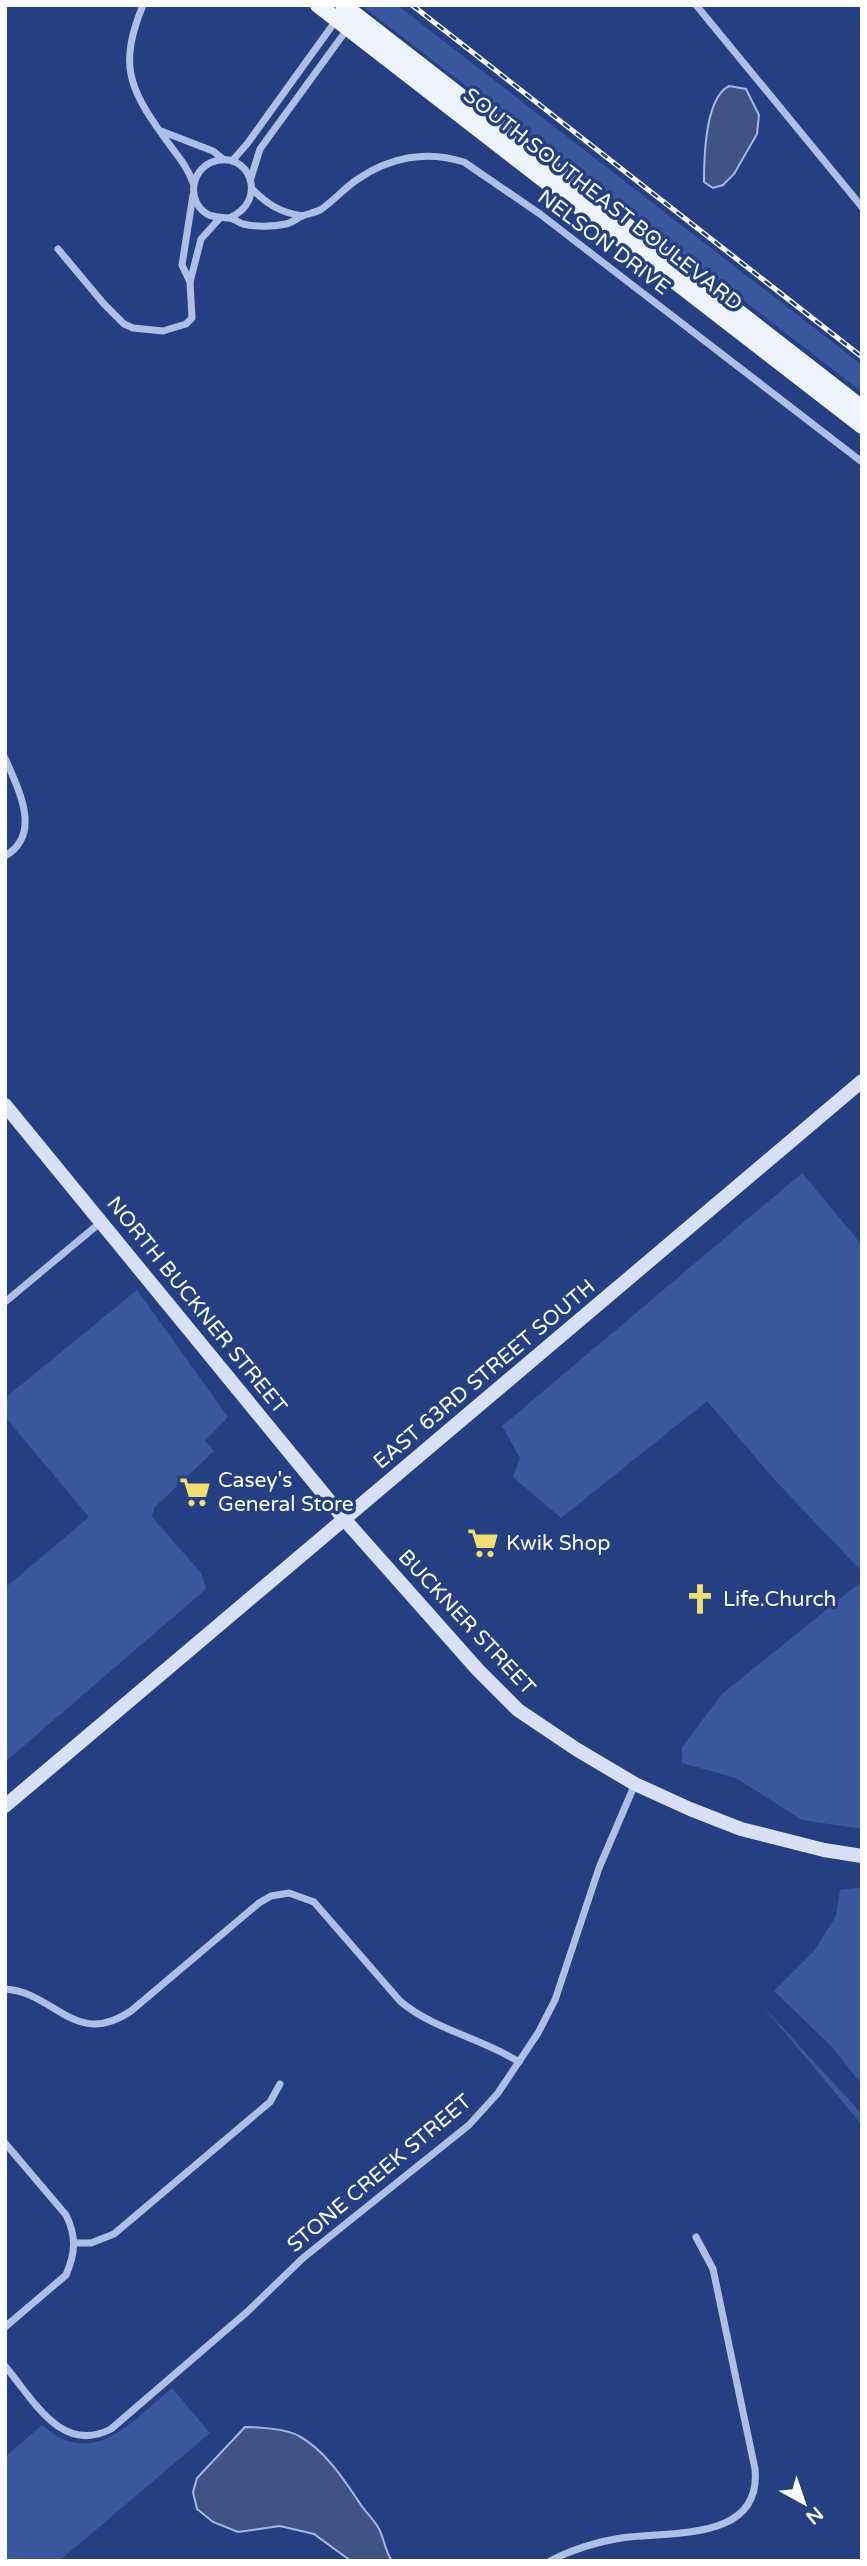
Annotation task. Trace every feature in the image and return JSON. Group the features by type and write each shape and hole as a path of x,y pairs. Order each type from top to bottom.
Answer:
{"main road":[{"name":"SOUTH SOUTHEAST BOULEVARD","path":"318,5 346,15 862,408"},
{"name":"SOUTH SOUTHEAST BOULEVARD","path":"346,15 862,426"},
{"name":"EAST 63RD STREET SOUTH","path":"5,1805 862,1081"},
{"name":"NORTH BUCKNER STREET","path":"5,1105 356,1532"},
{"name":"BUCKNER STREET","path":"356,1532 495,1689 576,1749 635,1784 741,1829 824,1850 862,1856"}],"street":[{"path":"143,5 133,32 129,64 138,97 159,130 188,167 197,203 203,211 220,218 229,218 246,207 252,189 250,179 240,166 213,151 159,130"},
{"path":"696,5 862,207"},
{"path":"190,282 182,265 192,213 194,185 201,170 215,161 228,161 247,144 346,15"},
{"path":"250,179 260,149 346,15"},
{"name":"NELSON DRIVE","path":"229,218 244,224 288,224 318,211 359,179 396,160 433,156 450,157 464,162 540,214 862,462"},
{"path":"252,189 268,205 303,216"},
{"path":"58,249 118,319 133,328 163,331 186,324 192,318 190,282 201,239 220,218"},
{"path":"5,758 27,826 14,851 5,856"},
{"path":"5,1302 101,1221"},
{"name":"STONE CREEK STREET","path":"5,2366 52,2422 66,2432 84,2437 111,2429 247,2312 303,2258 469,2124 498,2093 555,2000 599,1868 635,1784"},
{"path":"5,1989 34,1996 70,2019 85,2023 117,2019 131,2011 258,1903 285,1893 300,1895 314,1902 400,2001 411,2010 490,2045 519,2062"},
{"path":"74,2243 91,2243 114,2234 270,2102 280,2084"},
{"path":"5,2143 66,2215 74,2243 66,2275 5,2327"},
{"path":"550,2561 592,2543 710,2528 741,2515 753,2499 755,2469 713,2269 696,2237"}],"shaded area":[{"path":"361,5 397,5 862,365 862,392"},
{"path":"729,86 746,89 759,115 757,134 734,174 723,185 713,188 704,182 707,129 715,103"},
{"path":"802,1173 862,1245 862,1572 774,1479 707,1401 561,1518 513,1477 520,1458 502,1426"},
{"path":"137,1290 228,1417 205,1441 214,1451 154,1508 152,1517 201,1573 206,1589 5,1762 5,1588 89,1517 5,1417 5,1398"},
{"path":"862,1581 862,1829 802,1820 736,1778 682,1763 682,1747 722,1694"},
{"path":"862,1887 862,2085 832,2047 774,1991 814,1951 836,1916 840,1890"},
{"path":"761,2004 862,2114 862,2125"},
{"path":"172,2388 210,2433 59,2561 5,2561 5,2457 42,2425 61,2438 78,2443 95,2442 111,2436"},
{"path":"245,2427 288,2432 299,2436 317,2449 334,2467 376,2524 392,2561 351,2561 314,2534 280,2526 238,2532 213,2522 197,2509 193,2492 197,2478"}],"railway":[{"path":"412,5 862,357"}],"place":[{"name":"Casey's General Store","path":"195,1492"},
{"name":"Kwik Shop","path":"483,1543"},
{"name":"Life.Church","path":"700,1599"}]}
